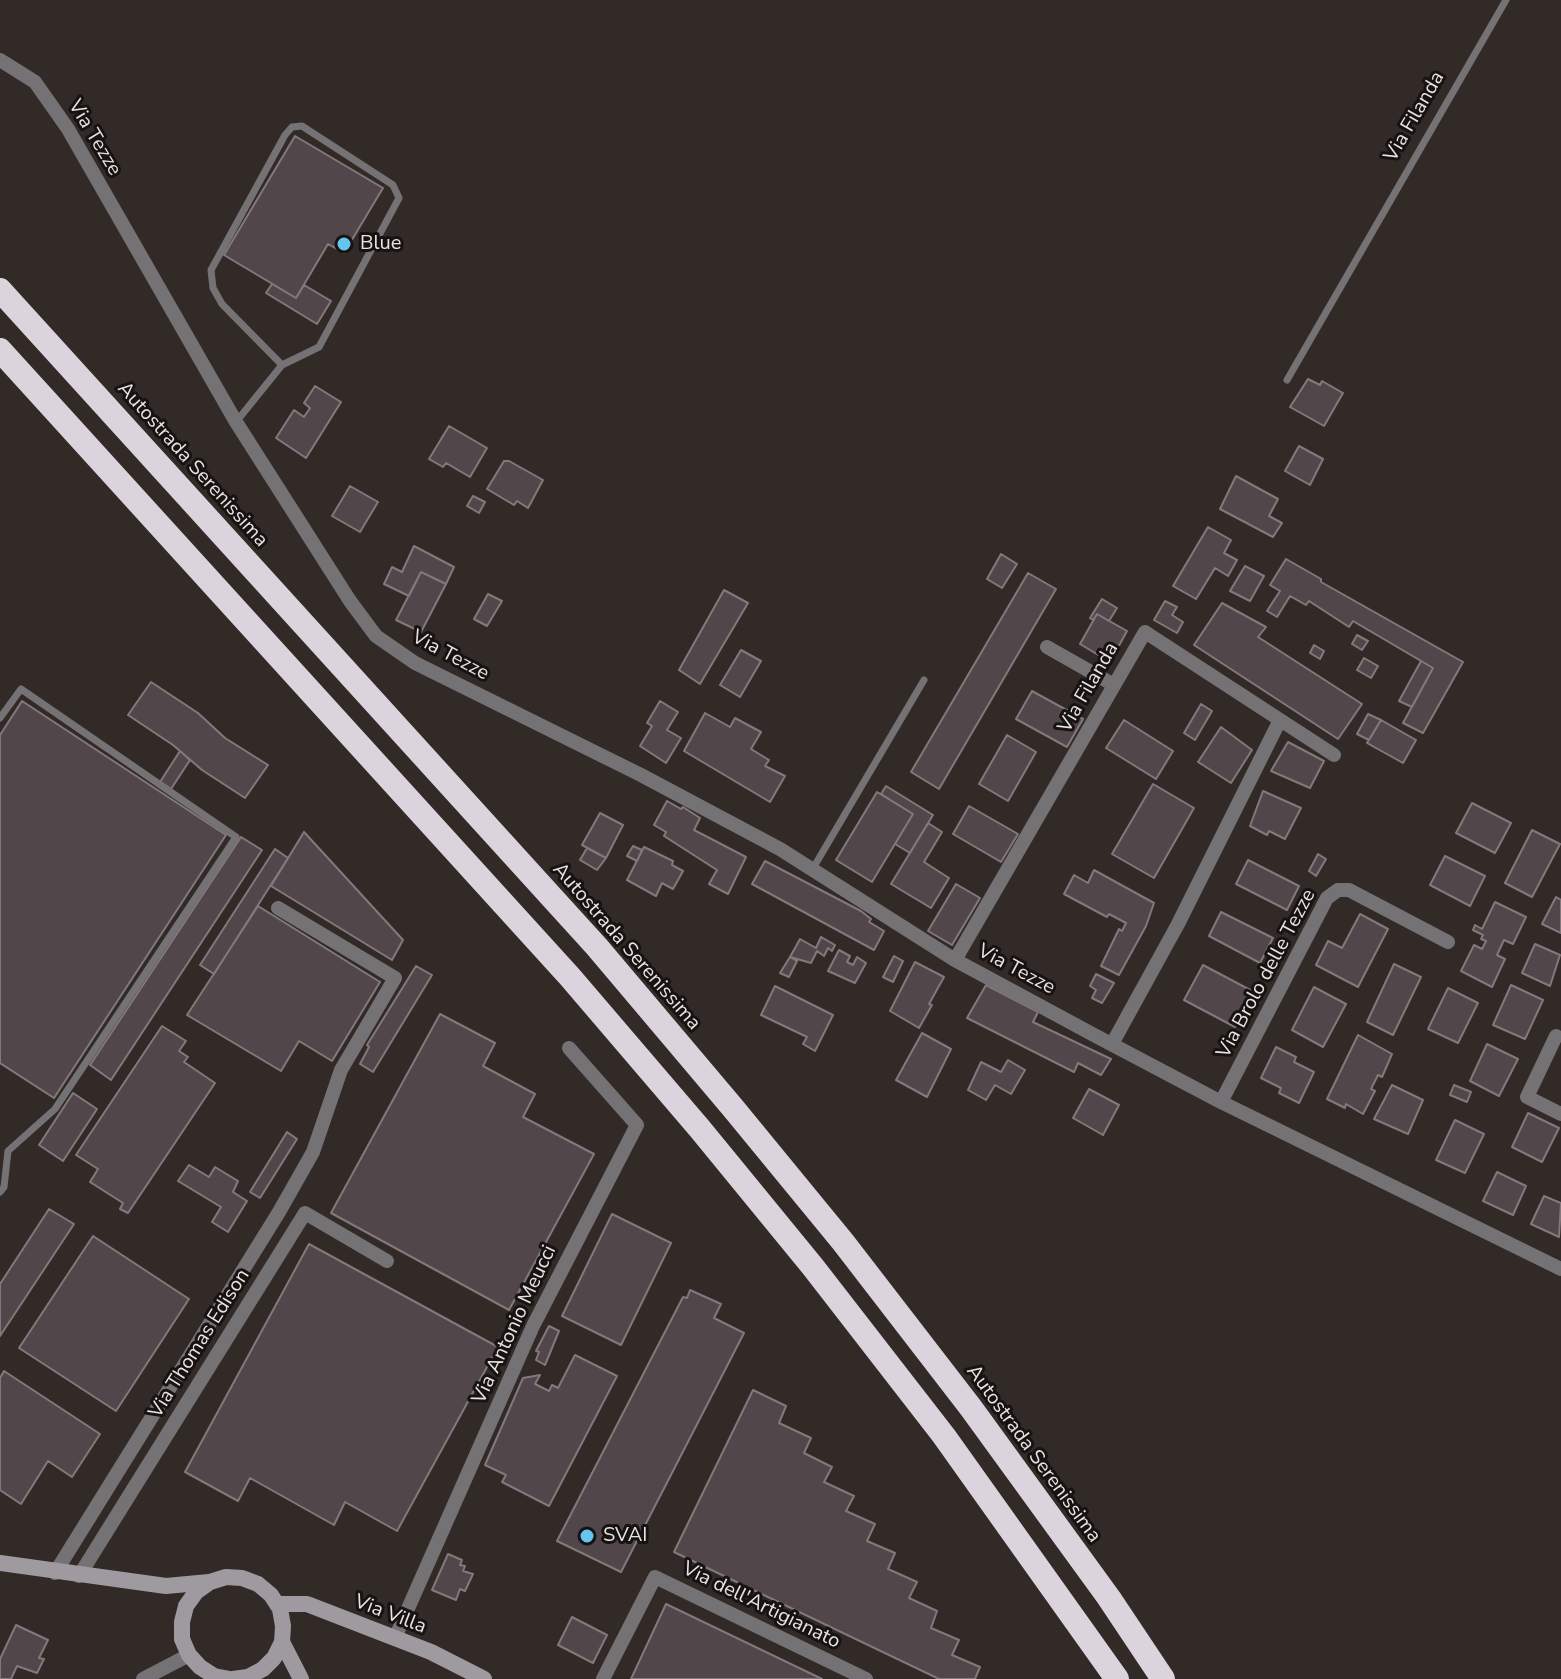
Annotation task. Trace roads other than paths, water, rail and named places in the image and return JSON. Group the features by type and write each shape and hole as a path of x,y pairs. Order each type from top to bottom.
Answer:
{"highway":[{"name":"Autostrada Serenissima","path":"0,290 597,947 733,1108 843,1242 971,1408 1109,1598 1163,1679"},
{"path":"0,350 570,977 700,1129 813,1267 944,1436 1117,1679"}],"street":[{"name":"Via Tezze","path":"0,60 35,82 68,129 236,422 350,601 376,636 415,663 641,775 780,849 955,960 1112,1044 1221,1102 1561,1269"},
{"name":"Via Filanda","path":"955,960 1145,632 1334,755"},
{"path":"1047,647 1114,685"},
{"path":"1112,1044 1178,924 1280,720"},
{"name":"Via Brolo delle Tezze","path":"1221,1102 1327,898 1338,890 1349,890 1448,942"},
{"path":"55,1573 279,1212 313,1152 341,1070 395,978 278,908"},
{"path":"1556,1036 1527,1097 1561,1114"},
{"name":"Via Antonio Meucci","path":"395,1638 533,1326 637,1125 569,1048"},
{"name":"Via Thomas Edison","path":"79,1576 305,1213 387,1261"},
{"path":"0,1563 166,1586 210,1582 226,1577 242,1578 258,1584 277,1604 283,1626 282,1642 274,1658 248,1677 231,1679 207,1672 186,1647 182,1622 186,1606 196,1592 210,1582"},
{"name":"Via dell'Artigianato","path":"603,1679 655,1577 866,1679"},
{"path":"166,1586 186,1606"},
{"name":"Via Villa","path":"277,1604 307,1604 431,1652 484,1679"},
{"path":"282,1642 301,1679"},
{"path":"149,1676 186,1647"}],"lane":[{"name":"Via Filanda","path":"1287,380 1506,0"},
{"path":"236,422 282,365 319,347 399,198 393,185 302,126 292,127 285,135 211,270 213,288 222,304 282,365"},
{"path":"812,870 924,680"},
{"path":"0,718 21,689 236,837 55,1109 4,1149 4,1187 0,1192"}],"place":[{"name":"Blue","path":"344,244"},
{"name":"SVAI","path":"587,1536"}]}
